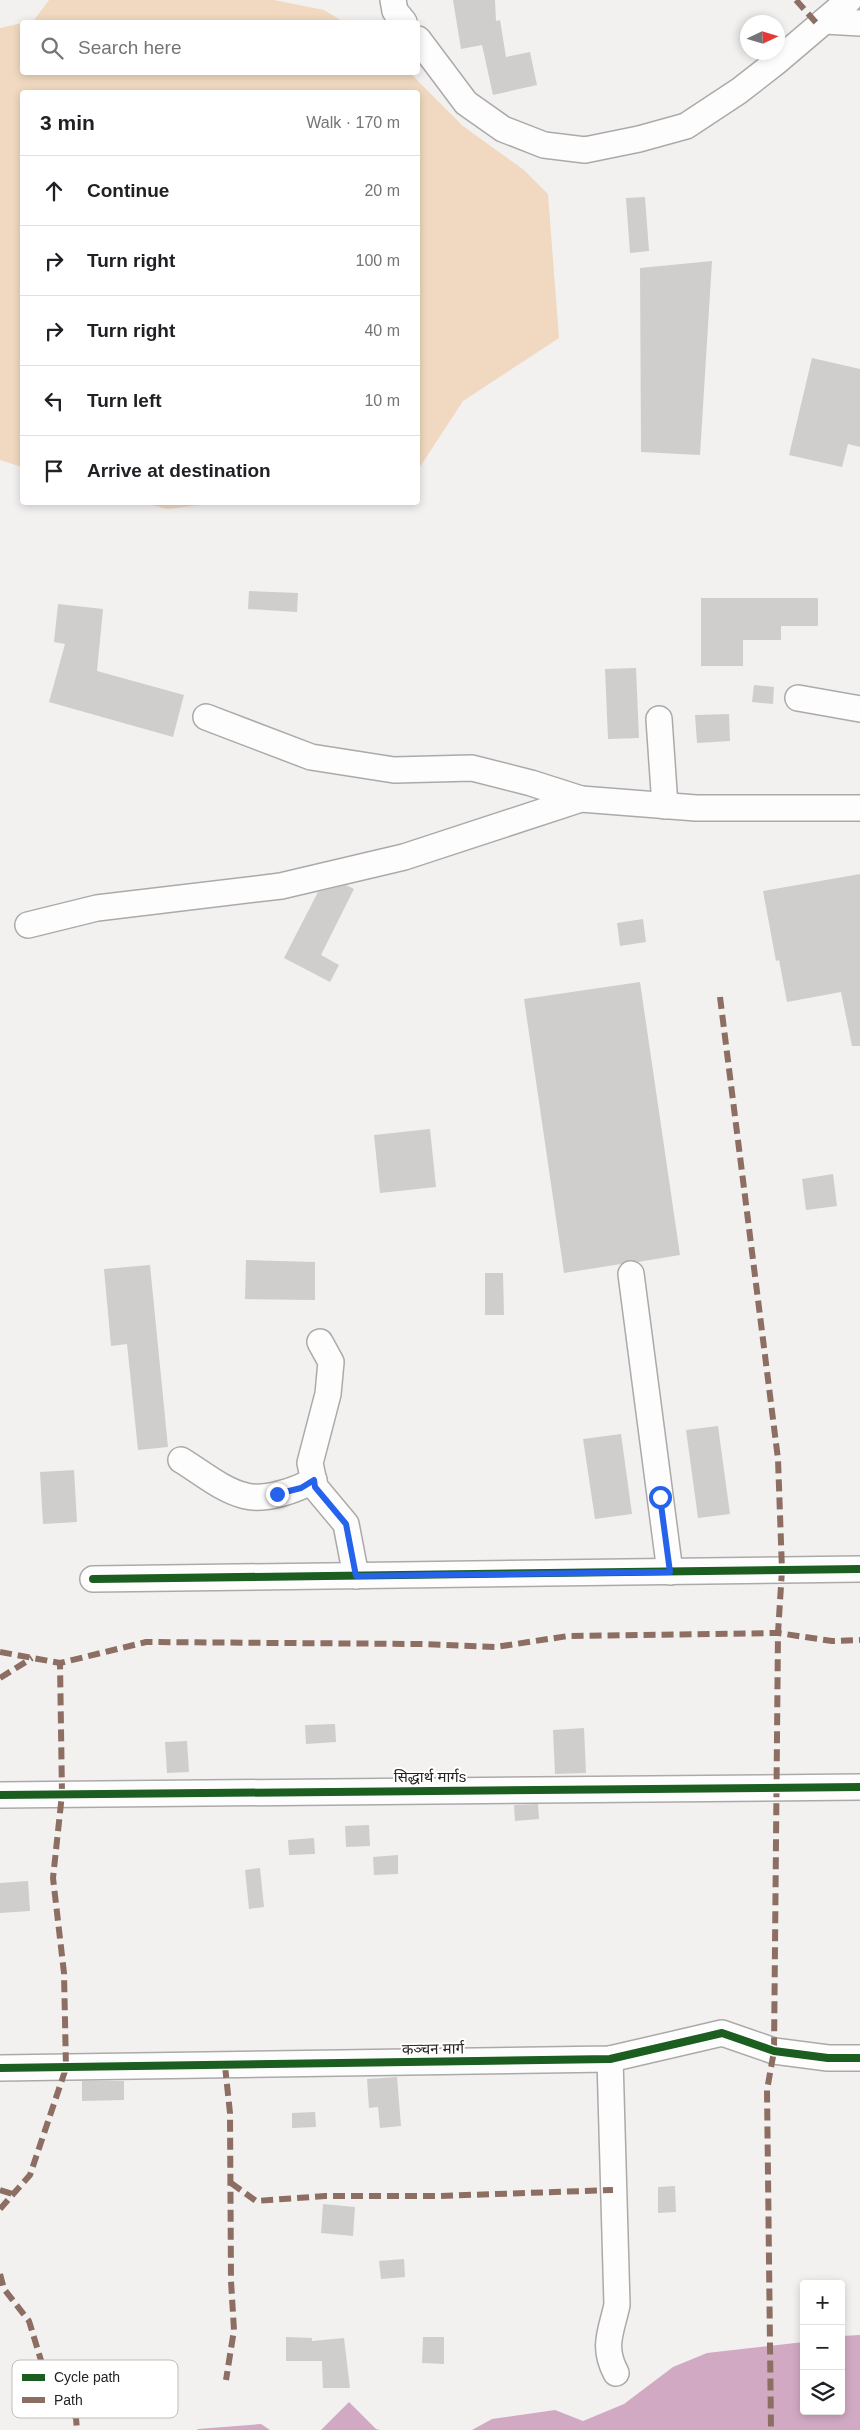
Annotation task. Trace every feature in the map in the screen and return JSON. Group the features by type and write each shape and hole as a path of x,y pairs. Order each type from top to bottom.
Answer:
{"street":[{"path":"393,0 395,11 402,20"},
{"path":"420,43 466,103 504,128 544,145 585,150 639,139 686,126 746,85 849,0"},
{"path":"825,21 860,23"},
{"path":"798,698 860,709"},
{"path":"206,717 310,757 394,770 472,768 531,783 581,799 696,808 860,808"},
{"path":"659,719 665,806"},
{"path":"28,925 97,908 280,886 404,857 581,799"},
{"path":"631,1274 670,1572"},
{"path":"320,1342 331,1362 328,1394 310,1463 315,1487 346,1524 356,1576"},
{"path":"181,1460 224,1487 247,1497 290,1492 314,1480"},
{"path":"93,1579 860,1569"},
{"name":"सिद्धार्थ मार्गs","path":"0,1795 860,1787"},
{"name":"कञ्चन मार्ग","path":"0,2068 610,2059 722,2033 774,2051 828,2058 860,2058"},
{"path":"610,2059 617,2305 608,2334 610,2362 616,2373"}],"shaded area":[{"path":"49,0 274,0 324,10 341,20 34,20"},
{"path":"20,23 20,75 412,75 463,126 524,170 548,194 559,338 463,401 420,467 420,90 20,90 20,466 0,460 0,28"},
{"path":"152,505 200,505 167,509"},
{"path":"860,2335 860,2430 472,2430 492,2419 555,2410 583,2421 624,2404 673,2367 707,2353 800,2342 800,2415 845,2415 845,2336"},
{"path":"349,2402 376,2429 380,2430 321,2430"},
{"path":"261,2424 270,2430 197,2430 198,2429"}],"building":[{"path":"453,0 495,0 496,21 500,20 506,57 530,52 537,85 493,95 482,45 461,49"},
{"path":"645,197 649,251 630,253 626,198"},
{"path":"712,261 700,455 641,452 640,268"},
{"path":"812,358 860,369 860,447 848,444 842,467 789,455"},
{"path":"249,591 298,593 297,612 248,609"},
{"path":"701,598 818,598 818,626 781,626 781,640 743,640 743,666 701,666"},
{"path":"58,604 103,609 97,671 184,695 173,737 49,702 65,644 54,642"},
{"path":"636,668 639,738 608,739 605,669"},
{"path":"754,685 774,687 773,704 752,702"},
{"path":"729,714 730,741 697,743 695,715"},
{"path":"860,874 860,1046 852,1046 841,992 787,1002 779,960 776,961 763,891"},
{"path":"346,885 354,889 321,955 339,965 330,982 284,958 318,892"},
{"path":"643,919 646,942 620,946 617,923"},
{"path":"640,982 680,1255 638,1262 629,1260 621,1264 564,1273 524,999"},
{"path":"430,1129 436,1187 380,1193 374,1135"},
{"path":"833,1174 837,1206 806,1210 802,1179"},
{"path":"246,1260 315,1262 315,1300 245,1299"},
{"path":"150,1265 168,1447 138,1450 127,1344 111,1346 104,1269"},
{"path":"485,1273 503,1273 504,1315 485,1315"},
{"path":"718,1426 730,1514 698,1518 686,1430"},
{"path":"621,1434 632,1514 595,1519 583,1439"},
{"path":"74,1470 77,1522 43,1524 40,1472"},
{"path":"335,1724 336,1742 306,1744 305,1725"},
{"path":"584,1728 586,1773 555,1774 553,1730"},
{"path":"187,1741 189,1772 167,1773 165,1742"},
{"path":"538,1804 539,1819 515,1821 514,1805"},
{"path":"369,1825 370,1846 346,1847 345,1826"},
{"path":"314,1838 315,1854 289,1855 288,1840"},
{"path":"398,1855 398,1874 374,1875 373,1857"},
{"path":"260,1868 264,1907 249,1909 245,1870"},
{"path":"28,1881 30,1911 0,1913 0,1883"},
{"path":"397,2077 401,2126 380,2128 378,2107 369,2108 367,2079"},
{"path":"82,2081 124,2081 124,2100 82,2101"},
{"path":"315,2112 316,2127 292,2128 292,2113"},
{"path":"675,2186 676,2212 658,2213 658,2187"},
{"path":"323,2204 355,2207 353,2236 321,2233"},
{"path":"404,2259 405,2277 381,2279 379,2261"},
{"path":"286,2337 312,2338 312,2341 344,2338 350,2388 323,2388 322,2361 286,2361"},
{"path":"423,2337 444,2337 444,2364 422,2363"}],"marked path":[{"path":"796,0 819,26"},
{"path":"720,997 778,1459 782,1570 778,1633 774,2051 767,2090 771,2430"},
{"path":"0,1652 60,1663 146,1642 420,1644 496,1647 568,1636 778,1633 832,1641 860,1640"},
{"path":"0,1678 32,1658"},
{"path":"0,2209 30,2175 66,2068 64,1973 53,1878 62,1794 60,1663"},
{"path":"225,2066 230,2113 231,2281 234,2330 226,2380"},
{"path":"231,2183 256,2201 325,2196 438,2196 613,2190"},
{"path":"0,2190 13,2194"},
{"path":"0,2274 4,2289 29,2321 41,2360"},
{"path":"76,2418 77,2430"}],"cycle path":[{"path":"93,1579 860,1569"},
{"path":"0,1795 860,1787"},
{"path":"0,2068 610,2059 722,2033 774,2051 828,2058 860,2058"}],"route":[{"path":"277,1494 301,1488 314,1480 315,1487 346,1524 356,1576 670,1572 660,1497"}]}
